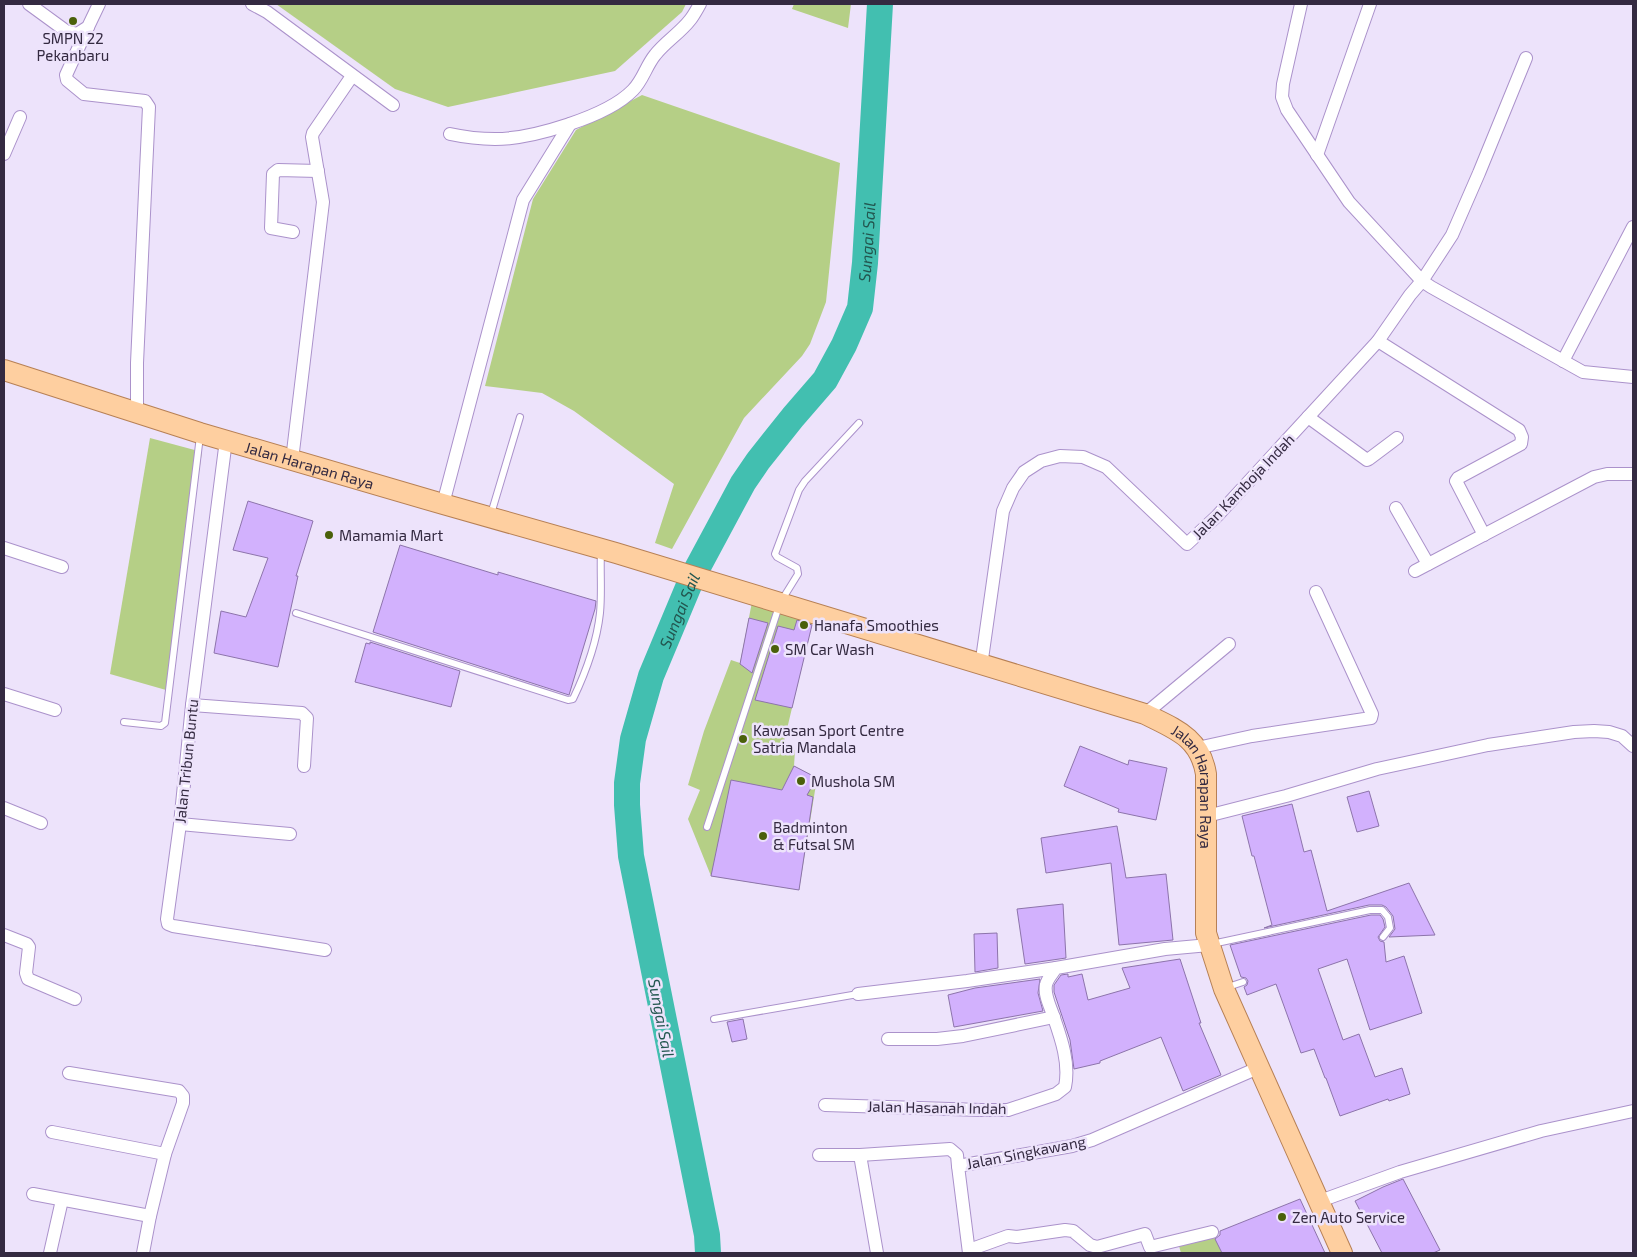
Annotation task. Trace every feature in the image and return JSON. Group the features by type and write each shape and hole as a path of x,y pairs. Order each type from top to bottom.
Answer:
{"main road":[{"name":"Jalan Harapan Raya","path":"4,370 200,433 608,551 981,666 1145,714 1173,728 1197,748 1206,774 1206,920 1209,945 1224,989 1258,1068 1320,1201 1340,1253"}],"street":[{"path":"29,4 66,31 77,34 88,27"},
{"path":"99,4 66,75 67,80 84,94 145,101 149,106 137,363 137,414"},
{"path":"252,4 267,12 393,105"},
{"path":"450,134 496,139 522,136 570,124 595,114 618,101 632,90 644,75 655,55 691,20 700,4"},
{"path":"1301,4 1285,71 1282,97 1287,110 1349,202 1422,281 1563,361 1589,373 1633,377"},
{"path":"1317,156 1370,4"},
{"name":"Jalan Kamboja Indah","path":"981,666 1003,511 1013,488 1024,472 1040,461 1060,456 1083,457 1106,467 1187,544 1217,516 1378,341 1422,281 1452,235 1480,174 1526,58"},
{"path":"292,460 323,208 323,195 312,142 313,132 352,76"},
{"path":"4,154 20,117"},
{"path":"443,504 522,200 570,124"},
{"path":"292,232 271,228 272,174 278,170 318,171"},
{"path":"1563,361 1633,227"},
{"path":"1378,341 1521,433 1521,444 1458,478 1456,481 1484,535"},
{"path":"1308,417 1367,460 1397,438"},
{"name":"Jalan Tribun Buntu","path":"226,440 167,919 170,926 325,950"},
{"path":"1416,571 1594,477 1607,474 1633,474"},
{"path":"1396,508 1428,564"},
{"path":"4,548 62,567"},
{"path":"1197,748 1252,736 1371,718 1372,714 1316,592"},
{"path":"1145,714 1229,644"},
{"path":"4,694 55,710"},
{"path":"192,705 305,714 307,718 304,766"},
{"path":"1207,816 1286,796 1377,769 1488,745 1594,730 1622,736 1633,746"},
{"path":"4,808 41,822"},
{"path":"180,824 290,834"},
{"path":"4,935 27,944 30,950 26,973 28,979 75,999"},
{"path":"858,994 967,981 1165,949 1209,945"},
{"name":"Jalan Hasanah Indah","path":"825,1105 1008,1110 1056,1094 1065,1087 1067,1063 1049,1005 1046,986 1056,968"},
{"path":"888,1039 937,1039 963,1036 1054,1017"},
{"name":"Jalan Singkawang","path":"969,1252 958,1166 1072,1146 1085,1142 1258,1068"},
{"path":"69,1073 179,1091 183,1096 183,1104 165,1154 143,1253"},
{"path":"1320,1201 1409,1169 1541,1131 1633,1111"},
{"path":"52,1132 165,1154"},
{"path":"819,1155 860,1156 950,1149 957,1155 958,1166"},
{"path":"860,1156 876,1253"},
{"path":"33,1194 150,1216"},
{"path":"50,1253 62,1200"},
{"path":"969,1252 1008,1236 1017,1237 1064,1230 1073,1231 1090,1245 1097,1247 1145,1234 1150,1247 1173,1248 1212,1232"}],"lane":[{"path":"490,518 520,417"},
{"path":"707,827 771,600 798,574 797,568 776,558 775,554 799,490 859,423"},
{"path":"124,722 161,726 165,723 200,433"},
{"path":"296,613 564,700 573,699 589,659 598,620 608,551"},
{"path":"1209,945 1370,910 1382,910 1388,917 1390,928 1383,937"},
{"path":"1224,989 1243,982"},
{"path":"714,1019 858,994"}],"green space":[{"path":"276,4 686,4 682,12 615,71 448,107 395,89"},
{"path":"794,4 851,4 848,28 792,9"},
{"path":"642,95 840,163 826,302 810,344 802,356 744,418 672,549 655,543 674,484 574,411 542,393 485,386 533,199 576,130"},
{"path":"150,438 202,452 166,690 110,674"},
{"name":"Kawasan Sport Centre Satria Mandala","path":"752,602 813,619 783,746 795,750 794,766 817,778 799,890 711,876 688,819 700,790 688,785 704,731 731,660 740,663"},
{"path":"1213,1234 1222,1253 1181,1253 1179,1246"}],"building":[{"path":"248,501 313,521 296,576 298,576 278,667 214,653 221,611 246,617 268,558 233,550"},
{"path":"400,545 498,575 498,572 596,601 569,695 373,632"},
{"path":"749,618 768,623 752,673 740,664"},
{"name":"SM Car Wash","path":"797,620 812,625 792,708 755,700 778,626 794,630"},
{"path":"370,642 460,671 451,707 355,682 366,643 370,644"},
{"path":"1080,746 1128,765 1129,760 1167,768 1156,820 1118,812 1119,809 1064,786"},
{"name":"Badminton & Futsal SM","path":"794,766 817,778 807,795 813,797 799,890 711,876 731,780 782,790"},
{"path":"1369,791 1379,826 1357,832 1347,797"},
{"path":"1292,804 1304,852 1311,850 1327,911 1409,883 1435,935 1389,937 1395,929 1393,916 1382,905 1369,905 1264,928 1272,925 1242,816"},
{"path":"1117,826 1126,878 1166,874 1173,940 1119,945 1111,863 1046,873 1041,838"},
{"path":"1063,904 1066,958 1025,964 1017,909"},
{"path":"1371,915 1380,915 1383,919 1385,927 1378,937 1380,941 1384,942 1386,962 1404,956 1422,1013 1370,1030 1347,959 1318,969 1343,1040 1359,1034 1375,1077 1402,1068 1410,1094 1389,1101 1388,1099 1340,1116 1314,1049 1301,1053 1276,984 1247,995 1244,987 1248,981 1246,978 1241,977 1230,945"},
{"path":"997,933 998,968 975,972 974,934"},
{"path":"1180,959 1201,1023 1199,1023 1221,1075 1183,1091 1161,1037 1100,1061 1100,1063 1074,1069 1070,1040 1054,992 1054,985 1061,975 1068,974 1068,977 1082,974 1088,1000 1130,988 1122,968"},
{"path":"1040,979 1038,993 1043,1011 954,1027 948,995 975,988"},
{"path":"743,1019 747,1039 732,1042 727,1022"},
{"path":"1403,1179 1440,1250 1433,1253 1382,1253 1355,1201"},
{"name":"Zen Auto Service","path":"1300,1199 1325,1253 1222,1253 1215,1239 1220,1235 1220,1231"}],"waterway":[{"name":"Sungai Sail","path":"708,1253 707,1235 631,856 627,783 633,739 651,676 692,578 743,483 793,417 825,380 844,345 860,308 865,263 880,4"}],"place":[{"name":"SMPN 22 Pekanbaru","path":"73,21"},
{"name":"Mamamia Mart","path":"329,535"},
{"name":"Hanafa Smoothies","path":"804,625"},
{"name":"SM Car Wash","path":"775,649"},
{"name":"Kawasan Sport Centre Satria Mandala","path":"743,739"},
{"name":"Mushola SM","path":"801,781"},
{"name":"Badminton & Futsal SM","path":"763,836"},
{"name":"Zen Auto Service","path":"1282,1217"}]}
